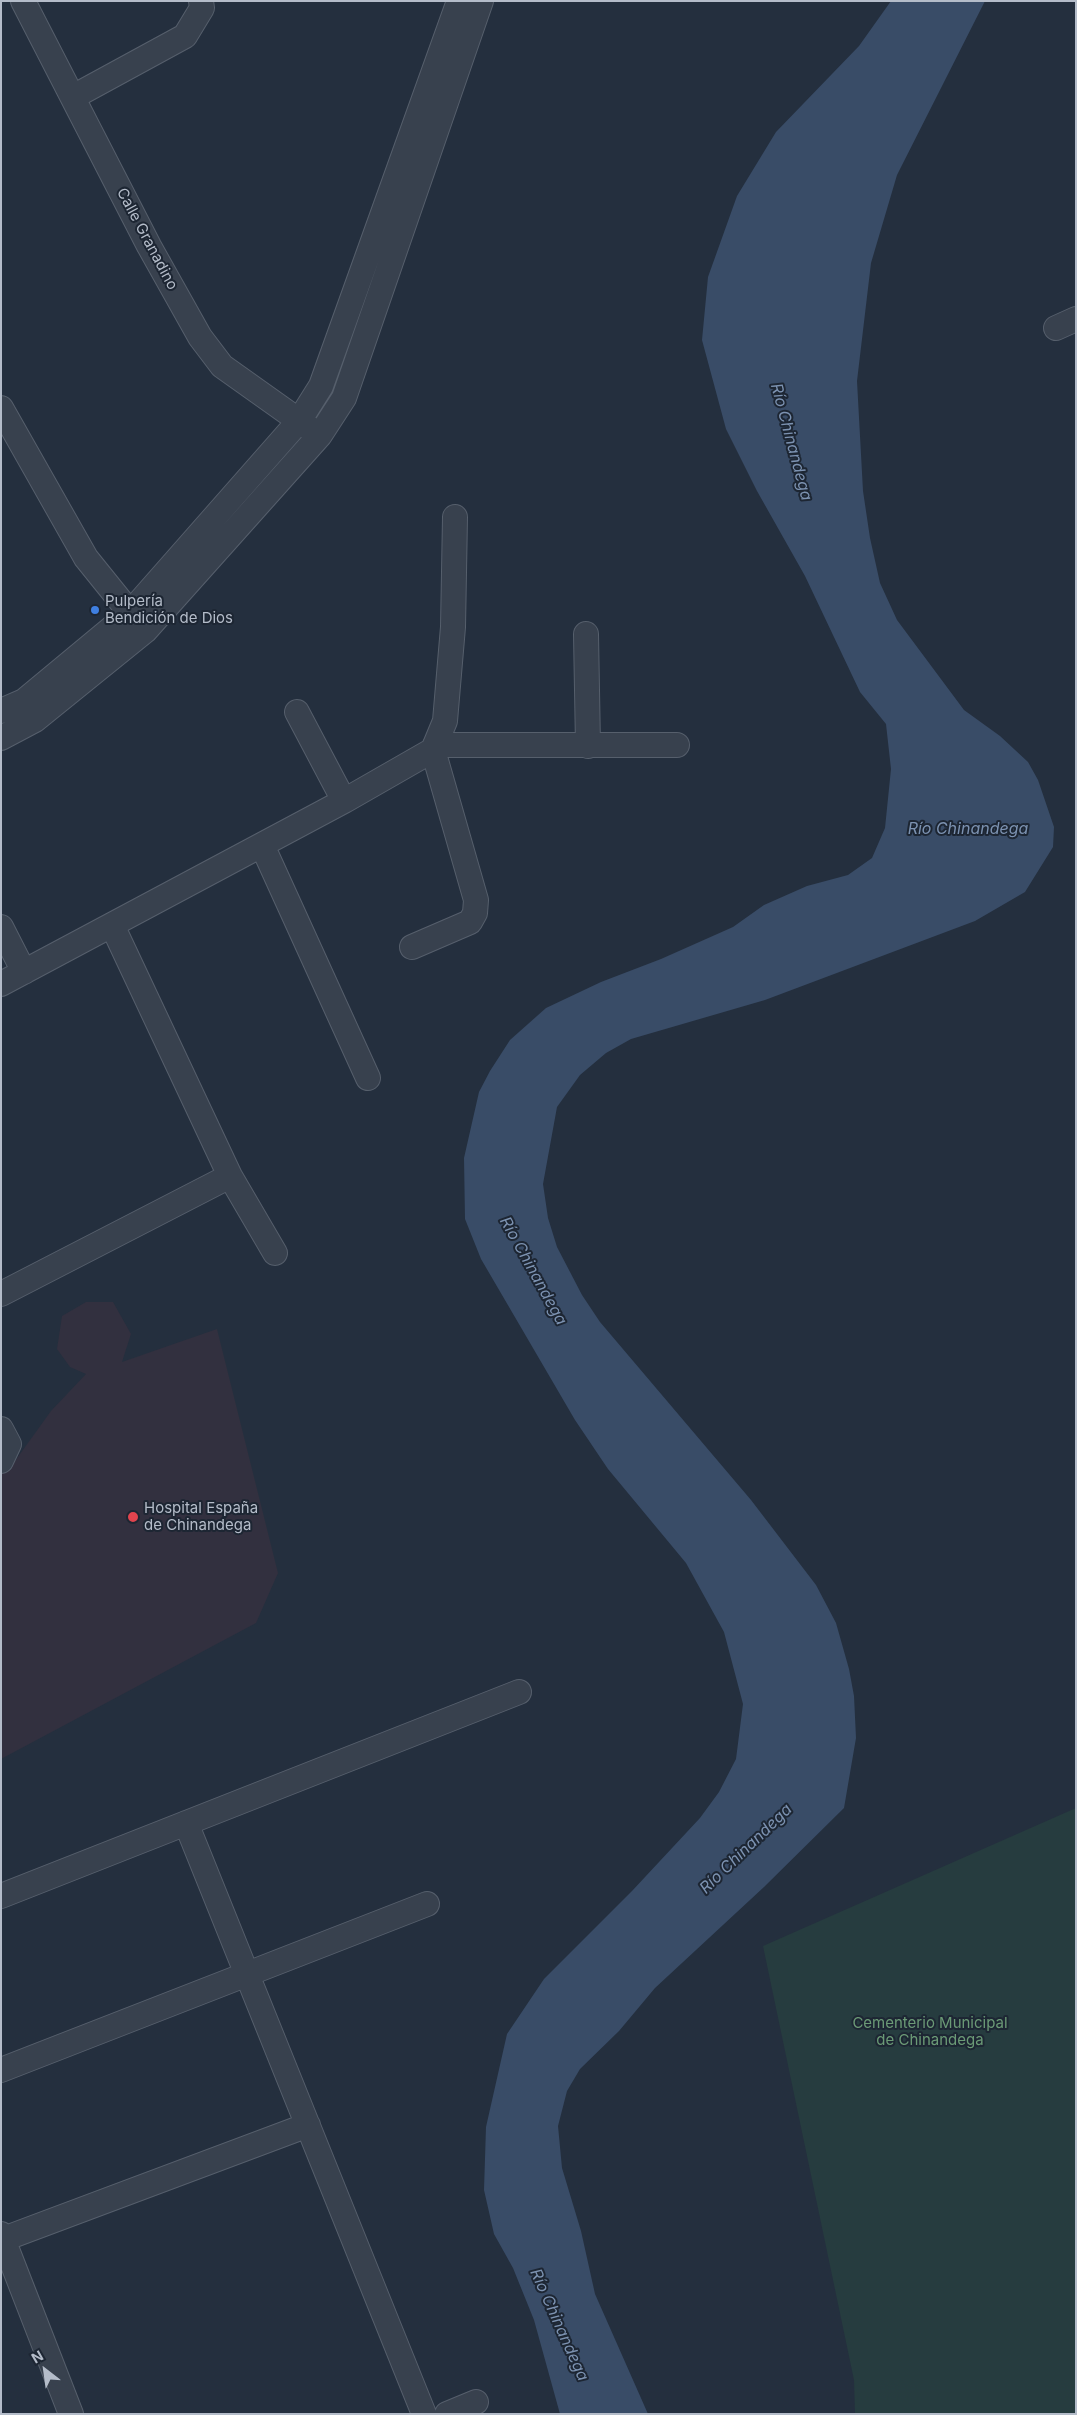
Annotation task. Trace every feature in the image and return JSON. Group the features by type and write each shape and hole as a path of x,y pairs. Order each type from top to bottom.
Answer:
{"street":[{"name":"Calle Granadino","path":"23,1 150,246 200,337 222,366 320,435"},
{"path":"72,97 185,36 202,8 201,1"},
{"path":"1,712 24,700 137,622 299,421 321,386 459,1"},
{"path":"1,738 35,720 137,622 320,435 344,398 481,1"},
{"path":"1,408 86,558 137,622"},
{"path":"412,947 470,922 475,913 476,900 434,747 444,721 452,636 455,517"},
{"path":"586,634 588,746"},
{"path":"297,712 344,801"},
{"path":"1,984 262,846 344,801 434,747 677,745"},
{"path":"262,846 368,1078"},
{"path":"112,925 230,1176 275,1253"},
{"path":"1,927 24,972"},
{"path":"1,1294 230,1176"},
{"path":"1,1429 9,1444 1,1462"},
{"path":"1,1896 519,1692"},
{"path":"186,1823 424,2414"},
{"path":"1,2070 427,1904"},
{"path":"71,2414 2,2238 308,2125"},
{"path":"447,2414 476,2402"}],"shaded area":[{"name":"Hospital España de Chinandega","path":"86,1302 113,1302 131,1334 122,1362 217,1329 278,1573 256,1623 1,1759 1,1460 15,1461 51,1411 86,1374 70,1367 57,1349 62,1316"}],"green space":[{"name":"Cementerio Municipal de Chinandega","path":"1076,1808 1076,2414 855,2414 854,2380 763,1946"}],"water":[{"name":"Río Chinandega","path":"891,1 985,1 897,175 871,263 857,381 863,491 870,538 880,583 897,620 964,710 1000,736 1028,762 1038,780 1054,827 1053,847 1025,892 975,921 765,1000 631,1039 606,1053 580,1075 557,1107 543,1184 548,1218 557,1247 582,1295 600,1322 751,1500 816,1585 836,1623 849,1669 854,1696 856,1738 844,1808 764,1887 655,1988 619,2031 580,2069 567,2091 558,2126 562,2168 581,2231 595,2294 648,2414 560,2414 534,2320 513,2268 494,2234 484,2190 486,2127 507,2034 544,1979 632,1891 700,1818 719,1792 736,1759 743,1704 724,1632 686,1563 608,1469 575,1420 481,1259 465,1219 464,1158 479,1092 490,1071 510,1040 546,1008 601,982 661,959 733,927 764,905 807,886 848,875 872,858 885,828 891,769 886,724 860,692 805,576 757,491 726,429 702,340 708,277 737,196 776,132 859,46"}],"place":[{"name":"Pulpería Bendición de Dios","path":"95,610"},
{"name":"Hospital España de Chinandega","path":"133,1517"}]}
